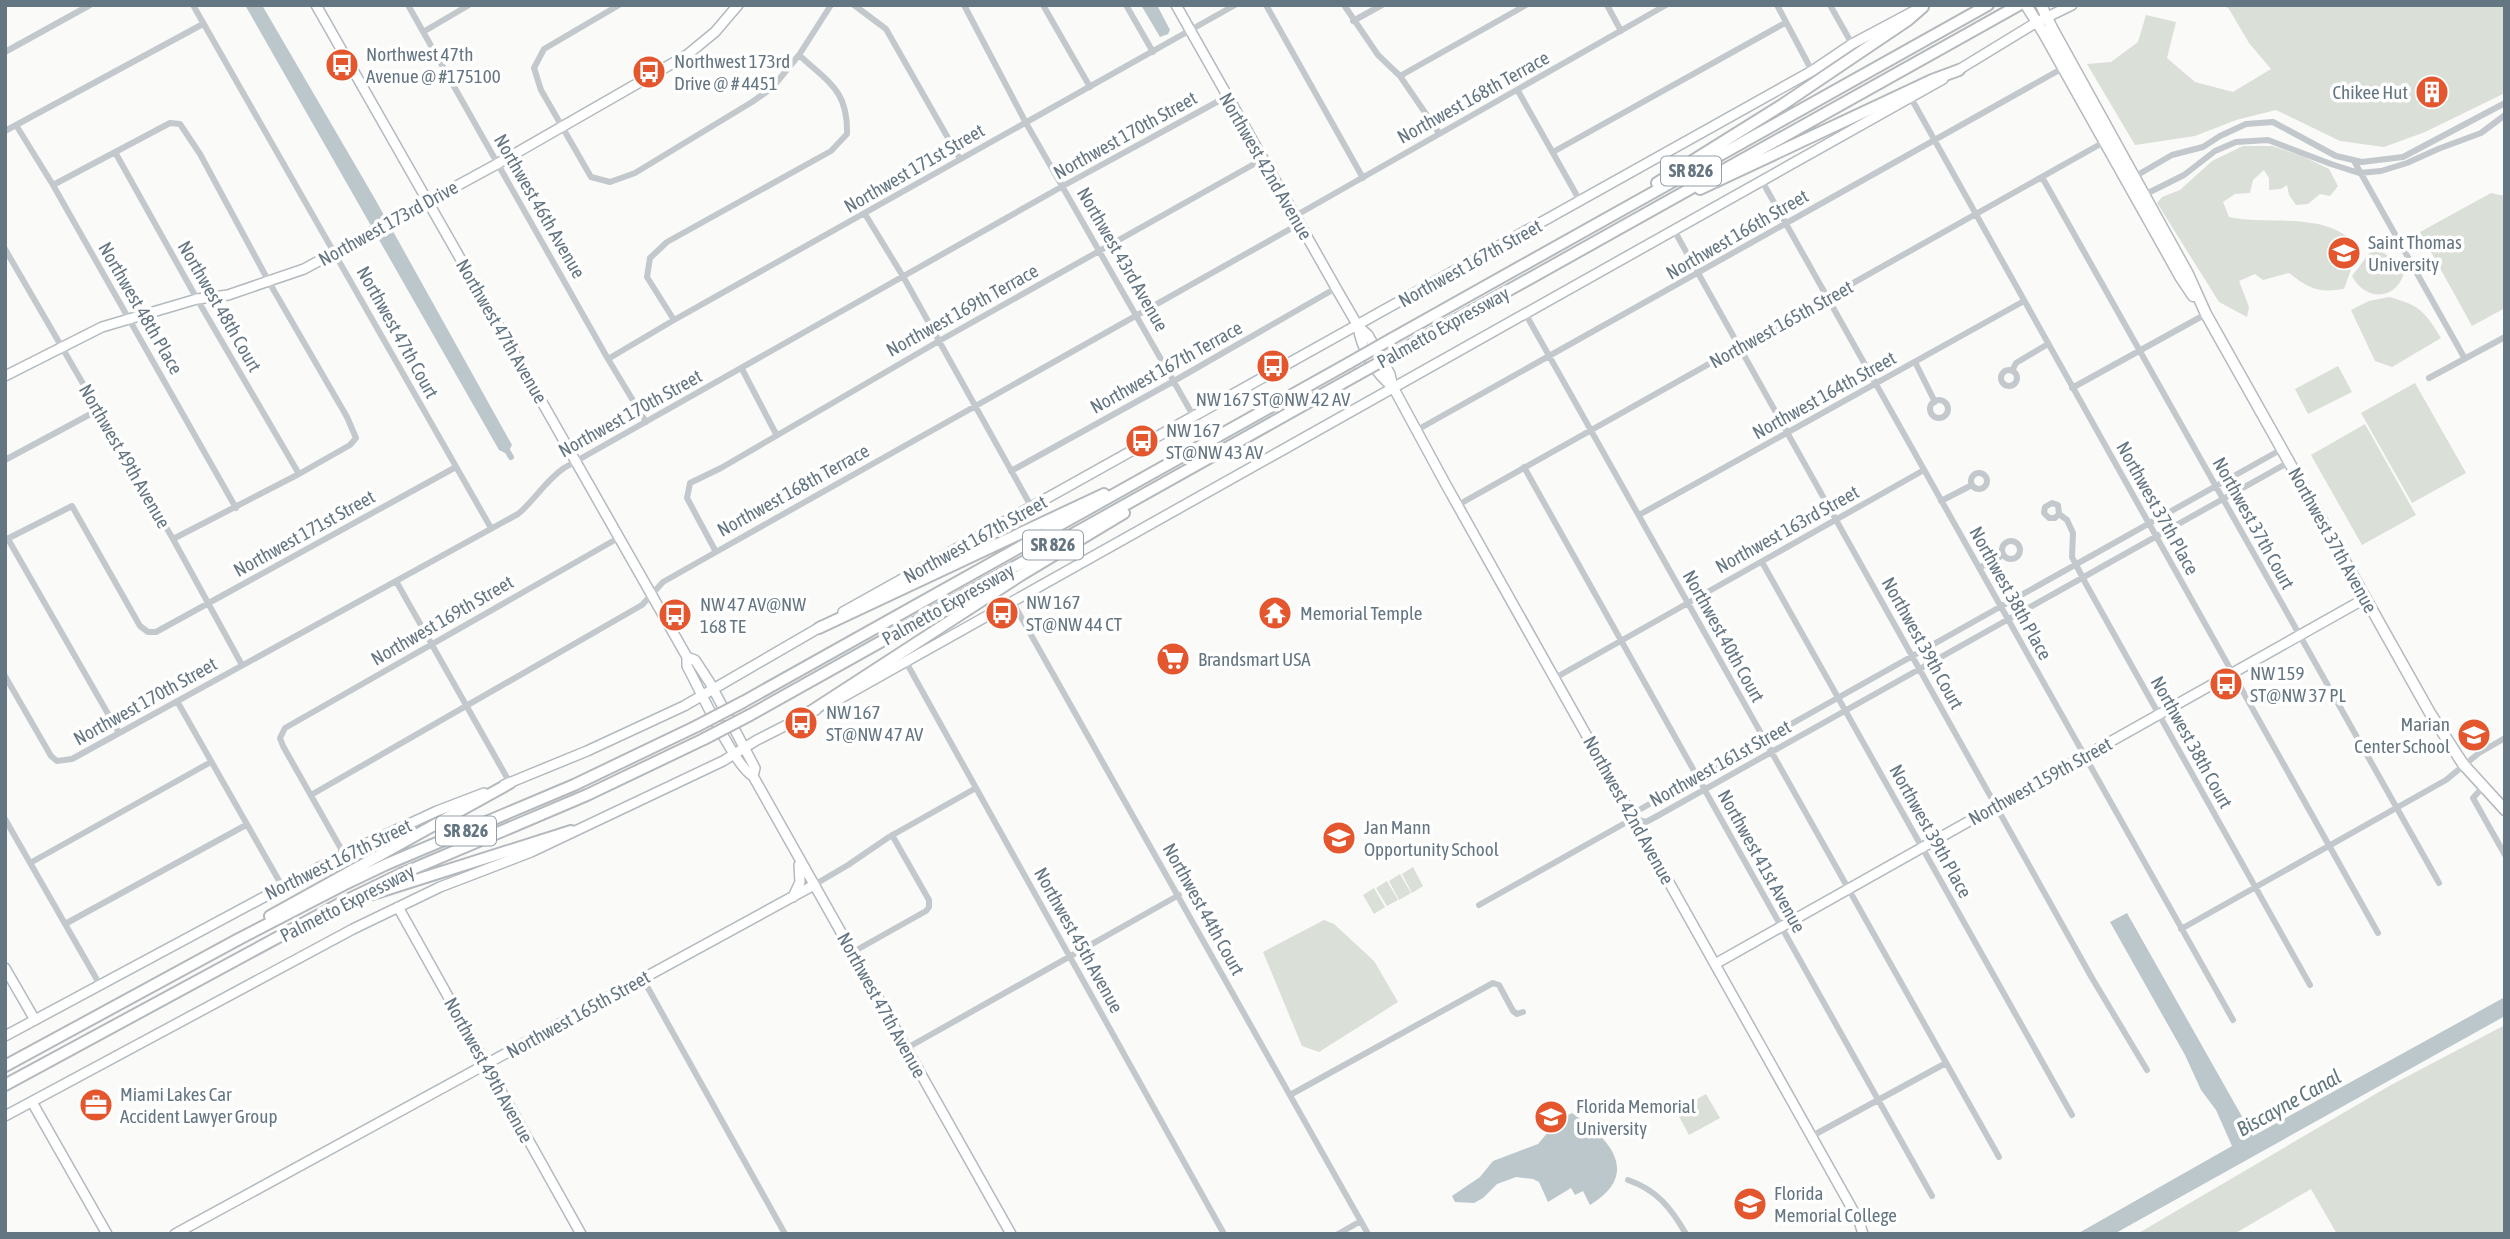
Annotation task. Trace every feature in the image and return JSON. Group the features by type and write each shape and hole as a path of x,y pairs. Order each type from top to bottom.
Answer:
{"highway":[{"name":"Palmetto Expressway","path":"5,1066 237,940 387,864 574,785 743,702 1988,5"},
{"name":"Palmetto Expressway","path":"5,1085 343,902 401,874 587,795 750,715 2019,5"},
{"path":"1620,210 1669,175 1908,20 1924,6"},
{"path":"1668,201 1717,183 1959,70"},
{"path":"819,628 1089,499 1136,482"},
{"path":"810,712 1021,575 1120,516 1154,489"},
{"path":"237,940 273,914 510,783"},
{"path":"343,902 502,855 571,831"}],"main road":[{"name":"Northwest 37th Avenue","path":"2026,5 2042,20 2140,197 2188,274 2206,314 2425,704 2463,764 2505,810"},
{"name":"Northwest 37th Avenue","path":"2041,5 2042,20"},
{"name":"Northwest 37th Avenue","path":"2067,66 2104,142 2130,179"}],"street":[{"path":"5,52 90,5"},
{"name":"Northwest 47th Court","path":"192,5 491,528"},
{"name":"Northwest 47th Avenue","path":"316,5 687,657 687,666 734,754 745,772 753,776 1011,1234"},
{"name":"Northwest 46th Avenue","path":"408,5 646,422"},
{"path":"423,32 469,5"},
{"path":"619,5 544,50 534,68 541,90 591,177 610,182 635,173 772,88 799,55 831,5"},
{"name":"Northwest 173rd Drive","path":"5,376 102,327 197,299 228,295 304,270 687,55 715,32 738,5"},
{"path":"854,5 886,29 960,159"},
{"name":"Northwest 43rd Avenue","path":"964,5 1026,123 1194,417"},
{"path":"1043,5 1090,87"},
{"path":"1126,5 1153,52"},
{"name":"Northwest 42nd Avenue","path":"1176,5 1357,326 1360,339 1382,379 1393,387 1634,818 1860,1224 1863,1234"},
{"name":"Northwest 171st Street","path":"608,359 1236,5"},
{"path":"1266,5 1363,178"},
{"path":"1344,5 1378,55 1400,76 1439,133"},
{"path":"1353,21 1382,5"},
{"path":"1400,76 1526,5"},
{"path":"1607,5 1621,31"},
{"name":"Northwest 168th Terrace","path":"311,794 642,605 663,582 1137,317 1439,133 1518,91 1666,5"},
{"path":"1777,5 1812,71"},
{"path":"1830,5 1852,44"},
{"path":"5,1116 398,907 440,887 531,852 734,754 810,712 842,698 2072,5"},
{"name":"Northwest 167th Street","path":"5,1036 344,854 437,811 587,751 703,696 847,609 1032,508 1812,71 1852,44 1924,6"},
{"path":"1553,152 1785,23"},
{"path":"5,131 203,24"},
{"path":"674,320 647,276 650,258 667,242 831,151 847,134 848,113 840,93 799,55"},
{"name":"Northwest 166th Street","path":"1417,430 2067,66"},
{"path":"1518,91 1580,201"},
{"name":"Northwest 170th Street","path":"5,676 51,755 57,761 72,759 517,514 529,505 551,477 577,461 1063,186 1226,97"},
{"name":"Northwest 37th Place","path":"1911,98 2378,933"},
{"path":"2130,179 2172,155 2203,147 2246,124 2273,122 2336,156 2354,161 2403,157 2505,103"},
{"path":"2140,197 2184,175 2208,155 2236,142 2269,140 2359,173 2381,171 2481,133 2505,115"},
{"path":"53,185 170,123 180,124 200,154 269,282 347,417 356,438 350,445 299,474 173,539"},
{"name":"Northwest 48th Place","path":"16,125 53,185 236,508"},
{"name":"Northwest 165th Street","path":"1458,505 2104,142"},
{"path":"2203,147 2208,155"},
{"name":"Northwest 48th Court","path":"115,152 299,474"},
{"name":"Northwest 169th Terrace","path":"716,552 687,498 690,484 1263,159"},
{"path":"2354,161 2465,359"},
{"name":"Northwest 37th Court","path":"2042,177 2439,883"},
{"name":"Northwest 38th Place","path":"1762,181 2233,1020"},
{"path":"865,214 904,278 1032,508"},
{"name":"Northwest 39th Court","path":"1674,230 2092,978 2147,1070"},
{"name":"Northwest 49th Avenue","path":"5,249 173,539 242,665"},
{"name":"Northwest 167th Terrace","path":"1011,471 1336,288"},
{"name":"Northwest 164th Street","path":"1639,515 2024,301"},
{"name":"Northwest 40th Court","path":"1525,313 1999,1157"},
{"path":"2072,388 2206,314"},
{"path":"2429,378 2505,337"},
{"path":"2012,371 2016,363 2048,344"},
{"path":"1915,362 1935,402"},
{"path":"742,369 776,434"},
{"path":"5,460 98,410"},
{"name":"Northwest 161st Street","path":"2282,449 1639,810 1634,818 1646,822 2289,462"},
{"name":"Northwest 171st Street","path":"6,539 72,506 140,626 148,632 156,632 456,467"},
{"name":"Northwest 41st Avenue","path":"1524,467 1933,1196"},
{"name":"Northwest 163rd Street","path":"1555,678 1924,470"},
{"path":"1941,501 1972,485"},
{"name":"Northwest 38th Court","path":"2059,514 2067,520 2073,533 2072,557 2082,578 2310,985"},
{"name":"Northwest 169th Street","path":"311,794 282,746 281,733 285,728 620,537"},
{"path":"6,539 119,733"},
{"path":"1979,568 2003,555"},
{"name":"Northwest 39th Place","path":"1762,562 2072,1115"},
{"path":"396,581 510,783"},
{"name":"Northwest 159th Street","path":"1715,964 2366,598"},
{"name":"Northwest 44th Court","path":"1012,601 1368,1234"},
{"name":"Northwest 47th Avenue","path":"687,657 695,660 713,689 755,768 753,776"},
{"name":"Northwest 45th Avenue","path":"906,662 1224,1234"},
{"path":"177,701 282,886"},
{"path":"2181,929 2446,780 2463,764 2505,738"},
{"path":"30,863 211,762"},
{"path":"2483,787 2473,798 2505,855"},
{"name":"Northwest 165th Street","path":"175,1234 793,897 892,835 976,788"},
{"path":"311,794 344,854"},
{"path":"1479,905 1634,818"},
{"path":"5,819 100,985"},
{"path":"65,924 246,825"},
{"path":"853,952 929,907 929,900 892,835"},
{"path":"793,897 800,882 798,856"},
{"path":"906,1048 1179,895"},
{"name":"Northwest 49th Avenue","path":"398,907 581,1234"},
{"path":"5,968 35,1020"},
{"path":"643,979 785,1234"},
{"path":"1290,1096 1493,983 1499,985 1513,1011 1517,1014 1523,1012"},
{"path":"1811,1136 1946,1063"},
{"path":"32,1102 107,1234"},
{"path":"1628,1180 1642,1185 1660,1197 1671,1208 1686,1234"},
{"path":"1338,1234 1361,1221"}],"shaded area":[{"path":"245,5 262,5 375,199 512,445 507,454 499,450"},
{"path":"1141,5 1157,5 1170,30 1168,34 1160,37"},
{"path":"2224,5 2505,5 2505,93 2425,132 2384,147 2340,141 2276,110 2236,120 2195,136 2135,145 2087,64 2111,62 2138,42 2146,15 2176,22 2167,58 2195,82 2233,92 2271,69 2249,43"},
{"path":"2243,146 2272,146 2329,169 2338,186 2330,196 2320,194 2308,204 2296,205 2289,195 2287,185 2281,189 2269,190 2269,178 2264,170 2253,180 2250,193 2235,194 2223,202 2229,217 2317,224 2347,237 2358,250 2344,289 2315,288 2289,273 2263,280 2255,274 2239,281 2249,307 2247,317 2219,302 2157,203 2162,197 2180,190 2212,161"},
{"path":"2491,193 2505,196 2505,308 2472,326 2420,232"},
{"path":"2375,246 2405,269 2396,287 2382,294 2365,291 2352,276"},
{"path":"2389,297 2420,310 2441,338 2392,367 2375,361 2351,310 2369,301"},
{"path":"2338,366 2352,392 2308,414 2295,389"},
{"path":"2415,383 2466,473 2412,503 2361,413"},
{"path":"2365,424 2416,515 2362,545 2311,455"},
{"path":"1413,867 1423,886 1412,893 1402,874"},
{"path":"1400,874 1411,893 1399,900 1389,881"},
{"path":"1387,881 1398,900 1387,906 1376,888"},
{"path":"1374,888 1385,907 1374,914 1363,895"},
{"path":"2127,913 2253,1136 2505,997 2505,1016 2114,1234 2077,1234 2232,1146 2216,1110 2201,1090 2185,1055 2110,922"},
{"path":"1324,920 1334,924 1374,961 1398,1002 1319,1052 1302,1046 1263,952"},
{"path":"2505,1025 2505,1234 2337,1234 2311,1189 2234,1234 2137,1234 2391,1085"},
{"path":"1706,1094 1720,1118 1689,1135 1676,1111"},
{"path":"1572,1113 1597,1133 1614,1156 1617,1168 1615,1180 1606,1193 1590,1205 1583,1191 1575,1195 1571,1188 1548,1202 1539,1182 1516,1177 1497,1184 1474,1203 1455,1202 1452,1196 1480,1177 1493,1161 1538,1144 1554,1122"}],"waterway":[{"path":"505,447 511,457"}],"place":[{"name":"Northwest 47th Avenue @ #175100","path":"342,65"},
{"name":"Northwest 173rd Drive @ # 4451","path":"649,72"},
{"name":"Chikee Hut","path":"2432,92"},
{"name":"Saint Thomas University","path":"2344,253"},
{"name":"NW 167 ST@NW 42 AV","path":"1273,366"},
{"name":"NW 167 ST@NW 43 AV","path":"1142,441"},
{"name":"NW 167 ST@NW 44 CT","path":"1002,613"},
{"name":"Memorial Temple","path":"1275,613"},
{"name":"NW 47 AV@NW 168 TE","path":"675,615"},
{"name":"Brandsmart USA","path":"1173,659"},
{"name":"NW 159 ST@NW 37 PL","path":"2226,684"},
{"name":"NW 167 ST@NW 47 AV","path":"801,723"},
{"name":"Marian Center School","path":"2474,735"},
{"name":"Jan Mann Opportunity School","path":"1339,838"},
{"name":"Miami Lakes Car Accident Lawyer Group","path":"96,1105"},
{"name":"Florida Memorial University","path":"1551,1117"},
{"name":"Florida Memorial College","path":"1750,1204"}],"water label":[{"name":"Biscayne Canal","path":"2289,1103"}]}
